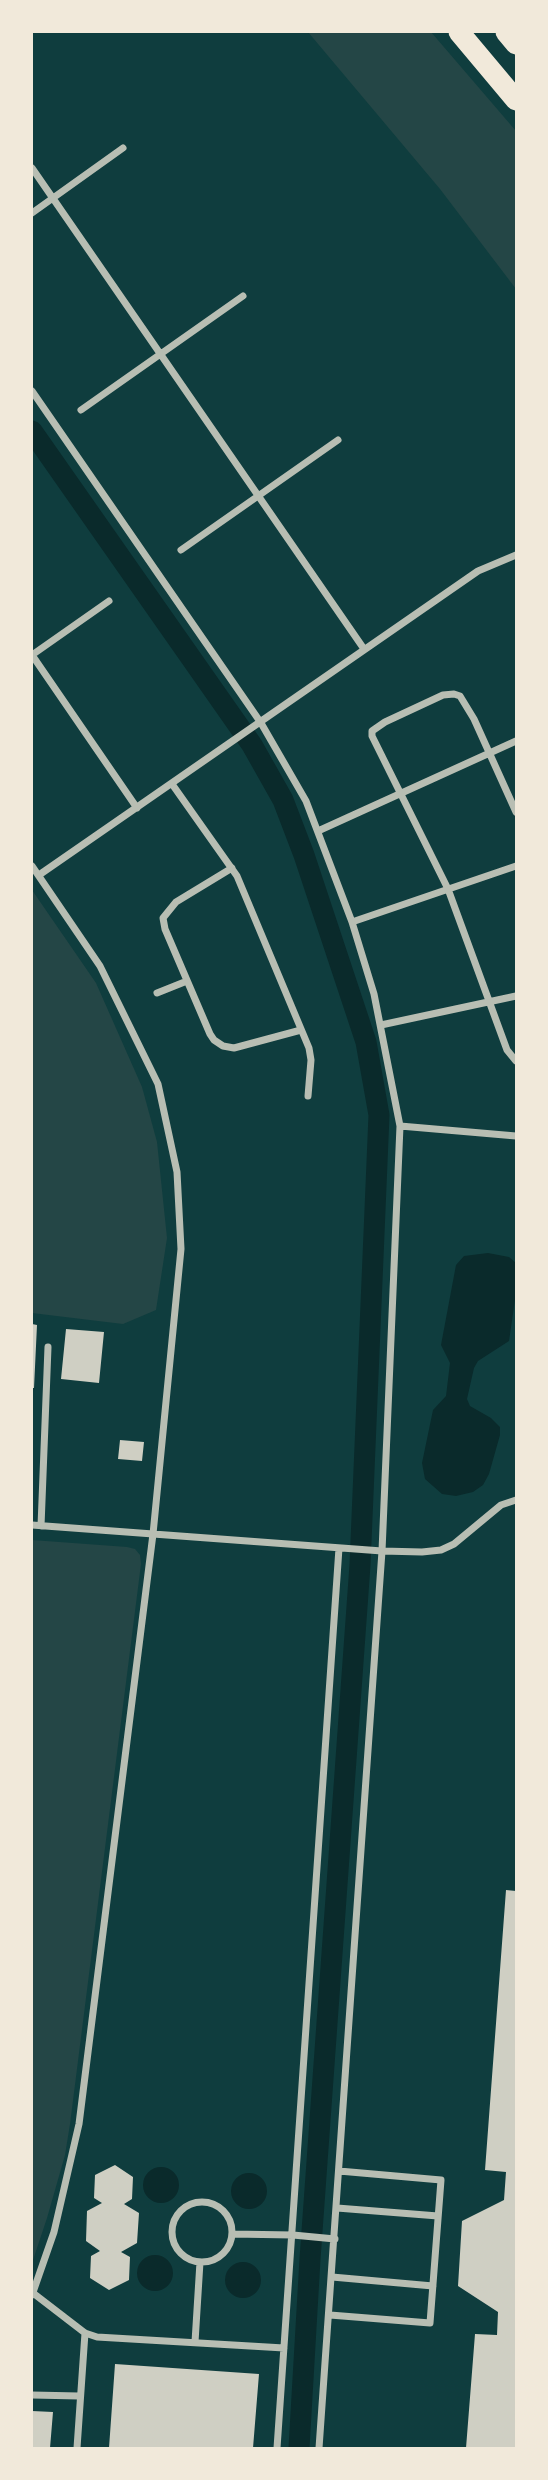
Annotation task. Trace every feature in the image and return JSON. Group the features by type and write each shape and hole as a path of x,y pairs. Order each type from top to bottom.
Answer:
{"highway":[{"path":"459,32 516,100"},
{"path":"506,32 516,44"}],"street":[{"path":"32,213 123,148"},
{"path":"32,168 364,649"},
{"path":"81,410 243,296"},
{"path":"32,391 261,723 306,801 352,922 381,1025 400,1126 382,1551 319,2448"},
{"path":"181,550 338,440"},
{"path":"38,876 478,572 516,555"},
{"path":"109,601 32,655 137,808"},
{"path":"516,812 465,703 454,694 443,695 372,731 372,736 448,889 507,1050 516,1061"},
{"path":"318,831 516,741"},
{"path":"172,784 232,868 309,1048 311,1060 308,1096"},
{"path":"32,866 100,965 158,1084 177,1172 181,1249 153,1534 79,2124 54,2232 32,2294 85,2333 97,2337 284,2348"},
{"path":"352,922 516,866"},
{"path":"232,868 176,902 163,918 187,981 210,1034 223,1046 234,1048 301,1030"},
{"path":"157,993 187,981"},
{"path":"381,1025 516,996"},
{"path":"400,1126 516,1136"},
{"path":"41,1526 48,1347"},
{"path":"32,1525 422,1552 442,1550 462,1538 500,1505 516,1500"},
{"path":"277,2448 339,1548"},
{"path":"330,2315 430,2323 441,2180 339,2171"},
{"path":"195,2203 214,2204 228,2216 232,2234 225,2251 218,2258 200,2262 183,2255 173,2239 174,2221 179,2213 195,2203"},
{"path":"337,2208 438,2216"},
{"path":"232,2234 335,2239"},
{"path":"195,2342 200,2262"},
{"path":"332,2277 433,2286"},
{"path":"76,2448 85,2333"},
{"path":"32,2395 79,2396"}],"shaded area":[{"path":"308,32 431,32 516,131 516,289 440,189"},
{"path":"32,890 96,983 142,1087 157,1142 167,1238 156,1310 123,1324 32,1313"},
{"path":"488,1253 509,1257 516,1263 516,1293 509,1341 478,1361 467,1399 470,1406 491,1418 500,1427 500,1435 489,1474 483,1485 473,1492 456,1496 442,1494 425,1479 422,1463 433,1410 446,1396 450,1363 441,1345 456,1265 464,1256"},
{"path":"32,1540 127,1547 135,1549 140,1555 141,1564 70,2124 65,2155 32,2263"},
{"path":"161,2167 174,2172 179,2185 174,2198 161,2203 148,2198 143,2185 148,2172"},
{"path":"249,2173 262,2178 267,2191 262,2204 249,2209 236,2204 231,2191 236,2178"},
{"path":"155,2255 168,2260 173,2273 168,2286 155,2291 142,2286 137,2273 142,2260"},
{"path":"243,2262 256,2267 261,2280 256,2293 243,2298 230,2293 225,2280 230,2267"}],"building":[{"path":"32,1324 37,1325 34,1388 32,1388"},
{"path":"66,1329 104,1332 99,1383 61,1379"},
{"path":"120,1440 144,1442 142,1461 118,1459"},
{"path":"506,1890 516,1891 516,2448 466,2448 475,2334 497,2335 498,2312 458,2286 462,2221 504,2200 506,2172 485,2170"},
{"path":"115,2165 133,2177 132,2199 124,2204 139,2213 137,2243 121,2252 130,2257 129,2280 109,2290 90,2278 91,2256 100,2251 86,2241 87,2211 102,2203 94,2198 95,2175"},
{"path":"115,2364 259,2374 253,2448 109,2448"},
{"path":"32,2411 53,2412 50,2448 32,2448"}],"waterway":[{"path":"32,431 252,745 283,800 366,1042 379,1115 360,1565 299,2448"}]}
